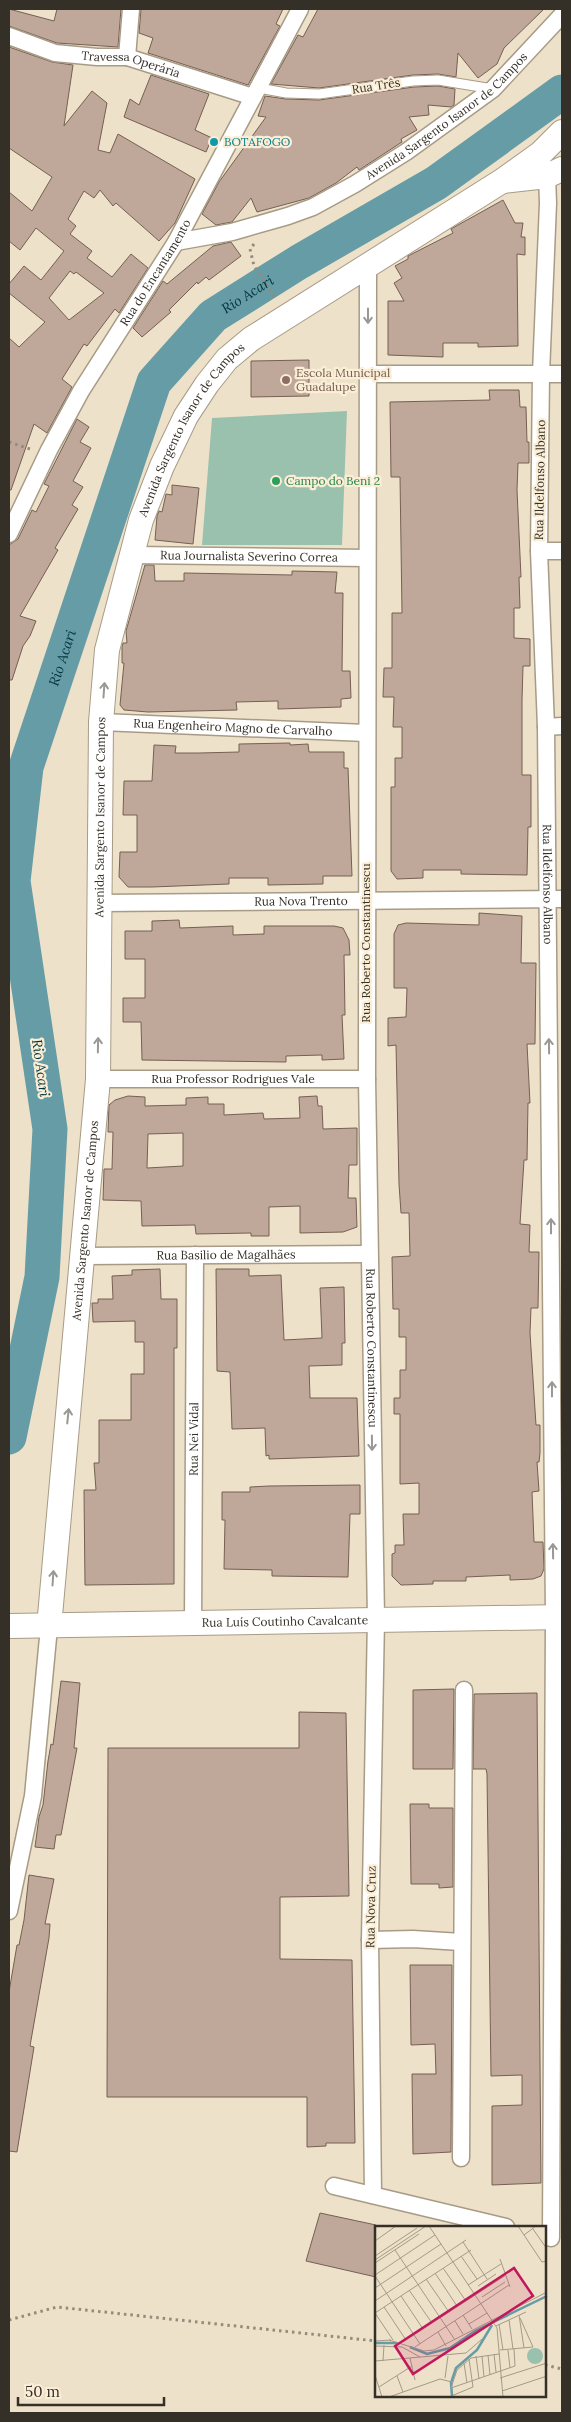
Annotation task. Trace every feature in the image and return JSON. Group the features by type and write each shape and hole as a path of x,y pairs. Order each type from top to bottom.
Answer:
{"street":[{"path":"127,57 131,9"},
{"name":"Rua do Encantamento","path":"9,534 47,455 86,383 176,242 300,9"},
{"name":"Avenida Sargento Isanor de Campos","path":"176,242 232,232 313,207 354,184 406,152 493,88 562,15"},
{"name":"Travessa Operária","path":"9,36 55,53 97,57 127,57 256,92"},
{"name":"Avenida Sargento Isanor de Campos","path":"49,1627 84,1256 98,1079 101,722 106,650 141,520 162,466 182,424 207,384 227,359 251,340 502,181 541,153 562,132"},
{"name":"Rua Ildelfonso Albano","path":"541,153 555,172 555,203 541,374 539,551 554,727 558,1617 557,2192 553,2238"},
{"name":"Avenida Sargento Isanor de Campos","path":"502,181 555,172"},
{"name":"Rua Roberto Constantinescu","path":"368,267 366,733 368,1254 376,1618"},
{"path":"368,374 562,374"},
{"path":"539,551 562,551"},
{"name":"Rua Journalista Severino Correa","path":"133,555 367,558"},
{"name":"Rua Engenheiro Magno de Carvalho","path":"101,722 366,733"},
{"name":"Rua Nova Trento","path":"100,903 555,900"},
{"name":"Rua Professor Rodrigues Vale","path":"98,1079 367,1079"},
{"name":"Rua Basilio de Magalhães","path":"84,1256 368,1254"},
{"name":"Rua Nei Vidal","path":"193,1624 195,1255"},
{"name":"Rua Luís Coutinho Cavalcante","path":"16,1626 193,1624 376,1618 558,1617"},
{"name":"Rua Nova Cruz","path":"373,2195 370,1940 376,1618"},
{"path":"9,1911 33,1796 49,1627"},
{"path":"461,2158 464,1690"},
{"path":"370,1940 414,1939 461,1942"},
{"path":"334,2186 502,2226"}],"lane":[{"name":"Rua Três","path":"256,92 319,94 413,81 438,80 493,88"}],"path":[{"path":"254,266 279,303"},
{"path":"9,442 47,455"},
{"path":"9,2320 56,2307 375,2342"},
{"path":"546,2365 562,2368"}],"green space":[{"name":"Campo do Beni 2","path":"347,411 342,545 202,545 212,418"}],"building":[{"path":"9,9 54,21 57,9 121,9 118,47 57,43 9,26"},
{"path":"141,9 283,9 276,24 280,26 248,85 148,53 153,38 139,33"},
{"path":"318,9 544,9 504,48 497,64 478,78 458,53 456,77 438,74 413,75 319,88 271,84 298,35 303,37"},
{"path":"9,47 52,62 73,65 64,126 92,91 107,103 98,150 110,153 118,134 195,179 175,223 159,241 116,203 113,206 100,190 94,198 84,191 68,219 76,226 70,234 92,251 87,258 112,277 131,254 148,268 119,313 115,309 87,346 84,344 62,379 72,387 47,433 34,424 11,490 9,490 9,338 19,347 45,322 9,293 9,284 24,266 41,280 64,251 36,228 20,250 9,241 9,192 32,211 52,177 9,148","holes":["70,271 74,274 76,272 104,293 69,320 49,298"]},
{"path":"151,75 209,94 195,130 212,138 206,152 124,117 130,99 139,105"},
{"path":"438,86 455,89 454,105 451,107 428,105 429,115 409,117 417,130 401,139 402,142 359,170 357,167 336,183 309,198 257,212 251,198 232,222 216,225 202,214 219,182 266,117 258,116 265,96 319,100 414,87"},
{"path":"503,200 515,223 523,223 521,237 525,237 525,255 517,254 518,346 478,347 478,343 443,343 443,357 388,355 388,301 404,301 394,283 402,278 395,266 408,259 408,256 453,233 451,229"},
{"path":"231,242 241,256 209,280 206,277 198,284 197,282 169,310 171,312 142,337 133,328 163,281 167,284 213,246"},
{"path":"309,360 309,396 251,397 251,361"},
{"path":"489,390 519,390 520,407 526,407 527,442 529,442 529,463 518,463 517,490 521,577 519,577 520,608 514,608 514,638 530,639 530,666 523,666 522,700 522,775 531,775 531,827 528,827 527,875 461,874 461,870 423,870 423,878 397,879 391,871 391,787 395,787 395,758 402,758 402,727 393,727 394,697 383,697 384,668 392,668 392,613 402,613 400,477 391,477 390,402 490,400"},
{"path":"77,419 89,427 80,442 91,448 73,481 83,487 72,505 78,509 55,548 58,550 20,616 36,621 30,636 23,646 12,680 9,680 9,545 18,539 32,510 36,512 49,486 44,484"},
{"path":"172,485 199,488 193,544 155,540 157,516 159,511 162,512 166,494 172,495"},
{"path":"145,565 154,565 155,581 184,581 184,573 292,575 292,571 337,572 335,593 343,593 342,671 350,671 351,698 341,699 341,707 278,709 278,701 236,702 237,710 148,712 124,710 120,705 124,663 122,663 122,647 123,643 127,643 126,631"},
{"path":"290,743 290,745 308,744 309,752 344,752 344,768 348,768 352,876 323,876 323,884 268,885 268,878 229,878 229,884 152,887 128,887 119,877 120,852 137,852 137,815 123,815 124,781 152,781 154,745 176,746 175,753 199,753 239,752 239,744"},
{"path":"479,913 522,916 521,963 536,963 535,1044 527,1044 530,1103 528,1103 527,1160 524,1160 520,1224 530,1225 529,1252 539,1252 538,1308 531,1308 530,1333 536,1425 540,1425 540,1453 539,1462 537,1462 539,1491 532,1492 534,1542 543,1542 544,1569 541,1576 533,1579 510,1580 510,1575 466,1577 466,1581 433,1581 433,1584 401,1585 392,1576 392,1554 395,1553 395,1545 404,1545 403,1514 419,1514 419,1483 400,1484 400,1414 394,1414 394,1398 400,1398 400,1370 406,1370 406,1337 399,1337 399,1309 393,1309 392,1257 410,1256 409,1213 401,1213 399,1184 396,1045 388,1046 388,1018 406,1017 407,988 394,988 394,934 398,925 406,923 479,925"},
{"path":"179,920 180,928 233,926 233,935 264,934 264,926 334,926 343,928 349,940 350,955 344,955 345,1015 342,1015 344,1059 322,1060 322,1055 286,1056 286,1062 142,1060 141,1022 123,1022 123,998 145,998 145,959 125,959 125,931 152,931 152,921"},
{"path":"128,1096 145,1097 145,1106 186,1105 186,1098 208,1097 208,1104 224,1104 224,1115 263,1113 264,1119 300,1118 299,1097 317,1096 318,1106 322,1106 323,1129 357,1128 357,1165 349,1165 348,1198 356,1198 357,1227 343,1232 300,1233 300,1206 269,1207 269,1236 251,1236 251,1233 196,1234 195,1225 142,1226 141,1201 103,1200 104,1169 112,1169 113,1132 108,1132 109,1105 115,1100","holes":["183,1133 183,1166 147,1168 148,1134"]},
{"path":"160,1269 161,1299 177,1299 177,1348 174,1348 174,1584 85,1585 84,1490 96,1490 94,1463 99,1463 99,1420 131,1420 131,1374 144,1374 144,1342 135,1342 135,1321 93,1322 92,1303 98,1303 98,1299 113,1299 112,1276 132,1275 132,1270"},
{"path":"216,1269 249,1269 249,1276 281,1275 284,1340 322,1338 320,1288 344,1287 345,1343 342,1343 342,1365 309,1366 310,1398 357,1398 359,1456 269,1459 269,1455 266,1456 265,1428 232,1429 230,1372 217,1371"},
{"path":"360,1485 360,1514 350,1514 348,1577 272,1576 272,1570 224,1569 225,1520 222,1520 222,1492 250,1492 250,1487 269,1486"},
{"path":"61,1681 80,1683 74,1748 77,1748 61,1835 56,1835 54,1849 35,1847 51,1744 53,1745"},
{"path":"454,1689 453,1769 413,1769 413,1690"},
{"path":"537,1693 541,2183 492,2185 492,2106 522,2105 522,2075 491,2076 487,1774 486,1769 473,1769 474,1694"},
{"path":"299,1712 346,1713 349,1896 280,1897 280,1959 352,1960 355,2143 326,2143 326,2146 307,2147 307,2097 107,2097 108,1748 299,1748"},
{"path":"410,1804 429,1804 429,1808 453,1808 453,1887 439,1888 439,1884 411,1884"},
{"path":"29,1875 54,1879 45,1924 50,1924 49,1938 30,2046 34,2047 17,2152 9,2151 9,1992 17,1945 19,1945 24,1920"},
{"path":"410,1965 452,1965 451,2152 413,2154 412,2074 436,2074 435,2044 411,2045"},
{"path":"320,2213 376,2225 375,2277 306,2261"}],"waterway":[{"name":"Rio Acari","path":"9,1437 42,1277 50,1129 13,881 26,767 154,382 213,316 299,262 436,183 562,92"}],"place":[{"name":"BOTAFOGO","path":"214,142"},
{"name":"Escola Municipal Guadalupe","path":"286,380"},
{"name":"Campo do Beni 2","path":"276,481"}]}
